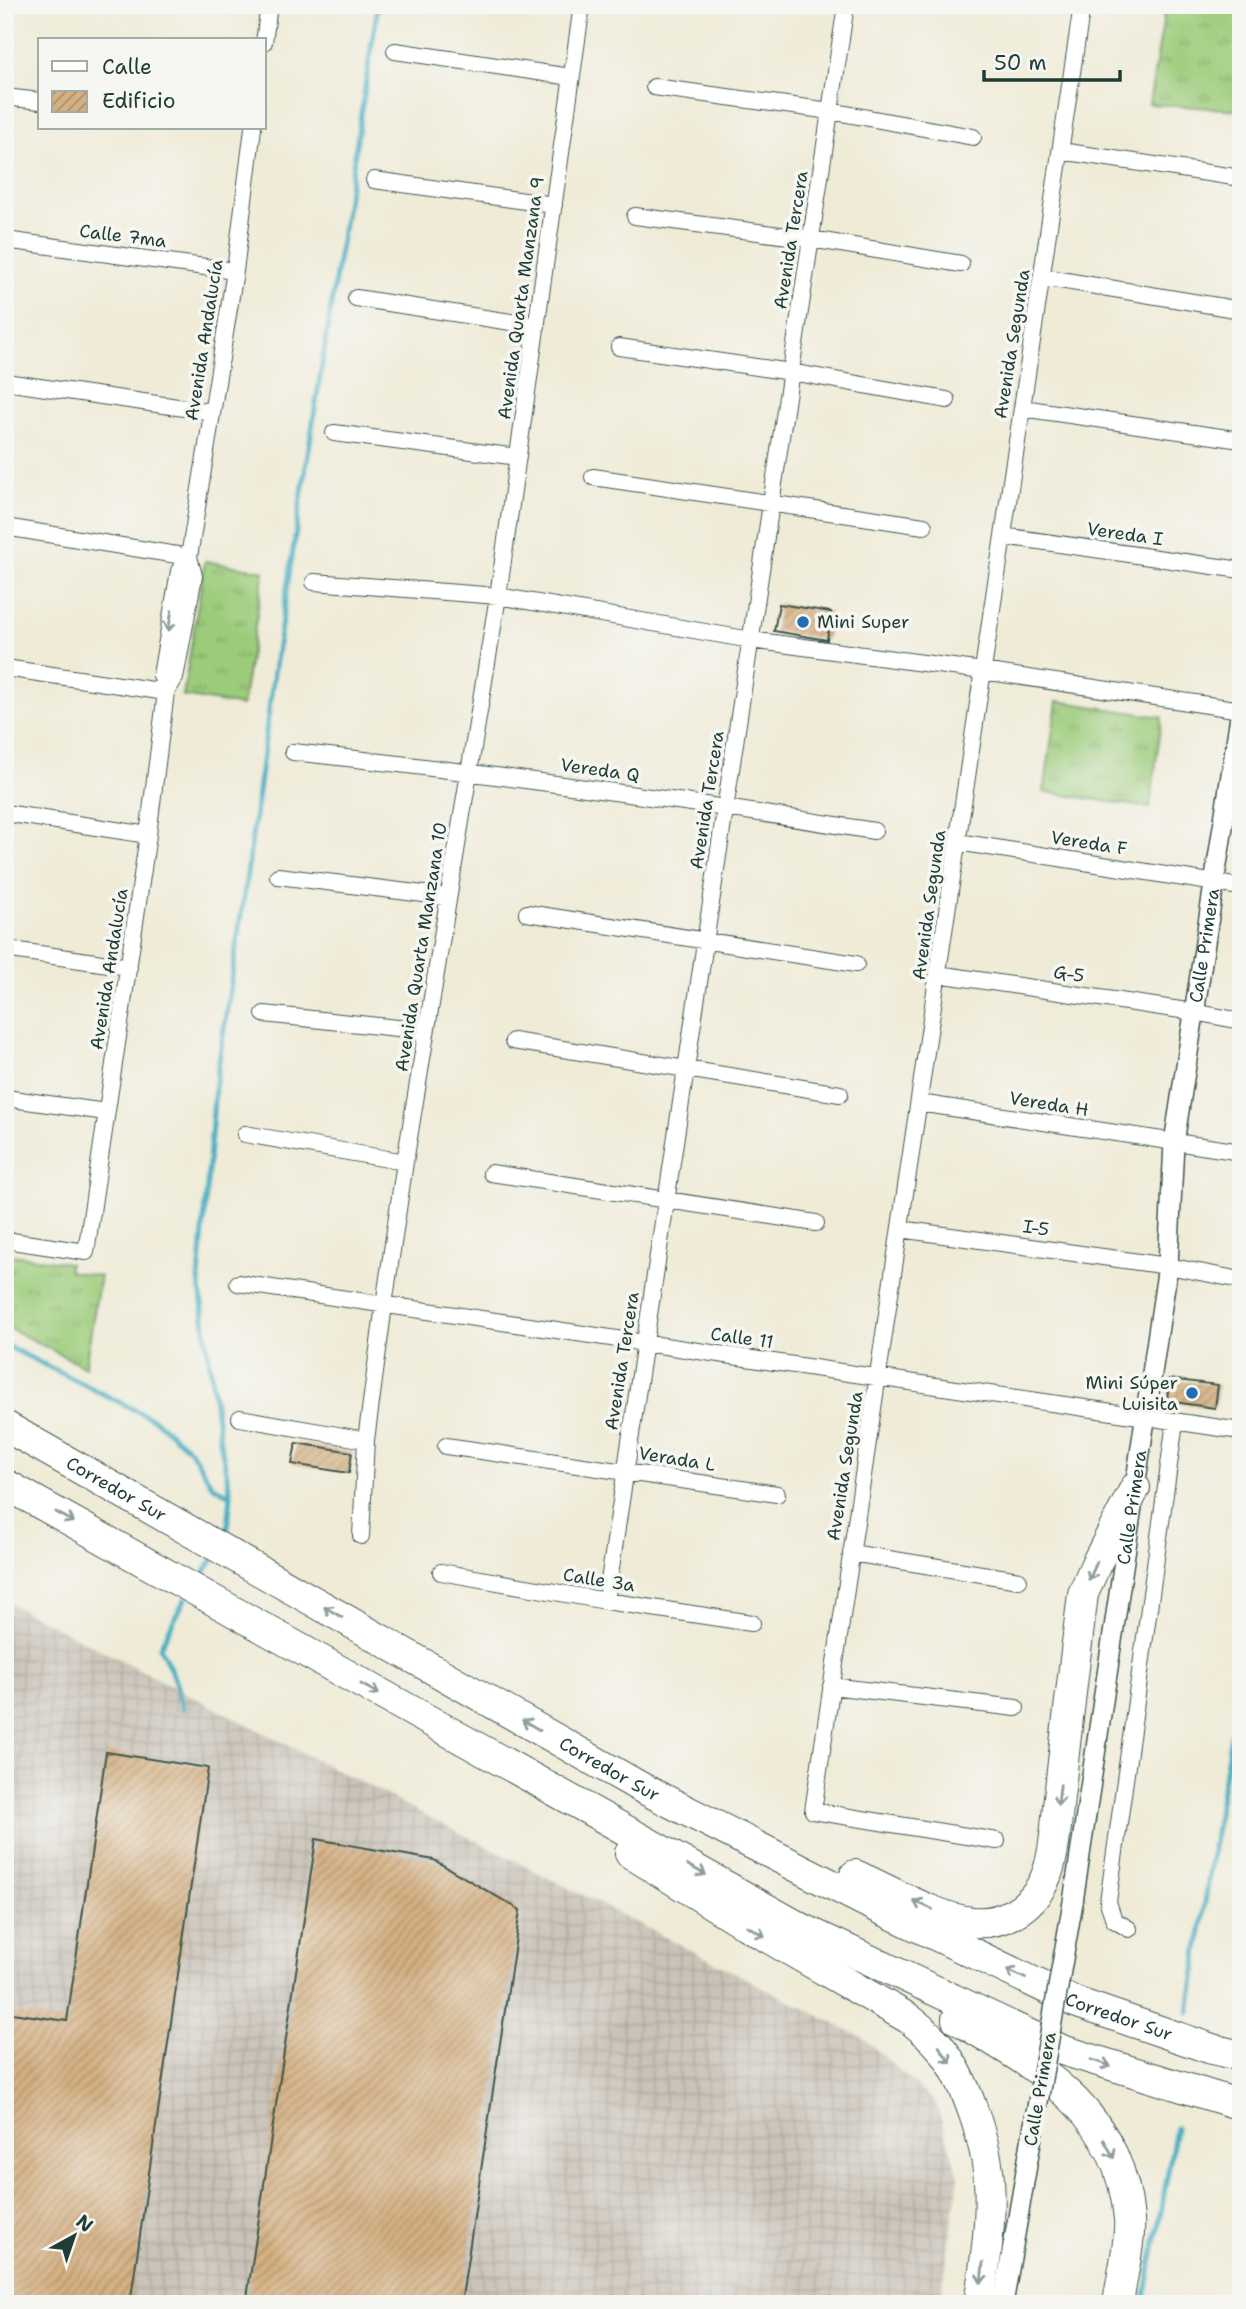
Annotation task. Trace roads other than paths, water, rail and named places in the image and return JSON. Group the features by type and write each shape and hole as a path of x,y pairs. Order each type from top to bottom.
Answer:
{"highway":[{"name":"Corredor Sur","path":"5,1426 642,1788 860,1899 1075,2002 1212,2049 1241,2056"},
{"path":"5,1484 799,1927 1018,2055 1057,2082 1094,2121 1119,2168 1129,2221 1118,2304"},
{"path":"642,1788 937,1912 971,1922 989,1922 1019,1910 1036,1892 1048,1871 1083,1594 1135,1488"},
{"path":"452,1735 669,1879 908,2018 931,2036 960,2079 986,2157 989,2182 988,2226 979,2304"},
{"path":"799,1927 1062,2050 1241,2105"}],"street":[{"path":"265,38 269,5"},
{"name":"Avenida Quarta Manzana 9","path":"498,596 582,5"},
{"name":"Avenida Tercera","path":"606,1601 846,5"},
{"name":"Avenida Segunda","path":"997,1841 813,1811 1083,5"},
{"path":"395,51 571,77"},
{"path":"654,87 830,111 973,136"},
{"path":"5,97 38,101"},
{"name":"Avenida Andalucía","path":"5,1240 86,1252 148,835 166,692 161,676 179,571 189,557 235,271 253,130"},
{"path":"1061,151 1241,178"},
{"path":"374,180 554,205"},
{"path":"635,216 811,239 961,264"},
{"name":"Calle 7ma","path":"5,240 235,271"},
{"path":"1042,277 1241,310"},
{"path":"356,298 537,327"},
{"path":"619,347 791,372 947,400"},
{"path":"5,382 212,412"},
{"path":"1022,408 1241,440"},
{"path":"334,432 518,457"},
{"path":"593,477 924,526"},
{"path":"5,527 189,557"},
{"name":"Vereda I","path":"1003,536 1241,570"},
{"path":"314,582 498,596 751,640 983,671 1241,710"},
{"name":"Avenida Quarta Manzana 10","path":"361,1536 366,1440 384,1305 498,596"},
{"path":"5,668 166,692"},
{"name":"Calle Primera","path":"1003,2304 1073,1902 1146,1417 1168,1266 1174,1143 1241,710"},
{"name":"Vereda Q","path":"293,752 469,771 874,831"},
{"path":"5,813 148,835"},
{"name":"Vereda F","path":"957,842 1241,887"},
{"path":"278,876 448,897"},
{"path":"527,913 856,964"},
{"path":"5,949 129,967"},
{"name":"G-5","path":"938,974 1241,1021"},
{"path":"264,1014 426,1031"},
{"path":"513,1041 840,1094"},
{"path":"5,1098 106,1112"},
{"name":"Vereda H","path":"919,1102 1241,1152"},
{"path":"245,1134 405,1162"},
{"path":"491,1173 816,1223"},
{"name":"I-5","path":"900,1229 1168,1266 1241,1280"},
{"name":"Calle 11","path":"238,1283 1241,1431"},
{"path":"240,1418 366,1440"},
{"name":"Calle Primera","path":"1129,1929 1114,1920 1108,1902 1175,1422"},
{"name":"Verada L","path":"446,1446 776,1494"},
{"path":"851,1553 1019,1580"},
{"name":"Calle 3a","path":"441,1572 752,1623"},
{"path":"831,1686 1016,1708"}],"waterway":[{"path":"227,1534 231,1496 219,1435 199,1279 215,1088 274,672 378,5"},
{"path":"5,1345 155,1420 191,1451 212,1485 231,1496"},
{"path":"200,1580 215,1555"},
{"path":"183,1709 174,1677 160,1647 185,1599"},
{"path":"1189,2012 1241,1677"},
{"path":"1144,2304 1176,2128"}],"place":[{"name":"Mini Super","path":"803,622"},
{"name":"Mini Súper Luisita","path":"1192,1393"}]}
